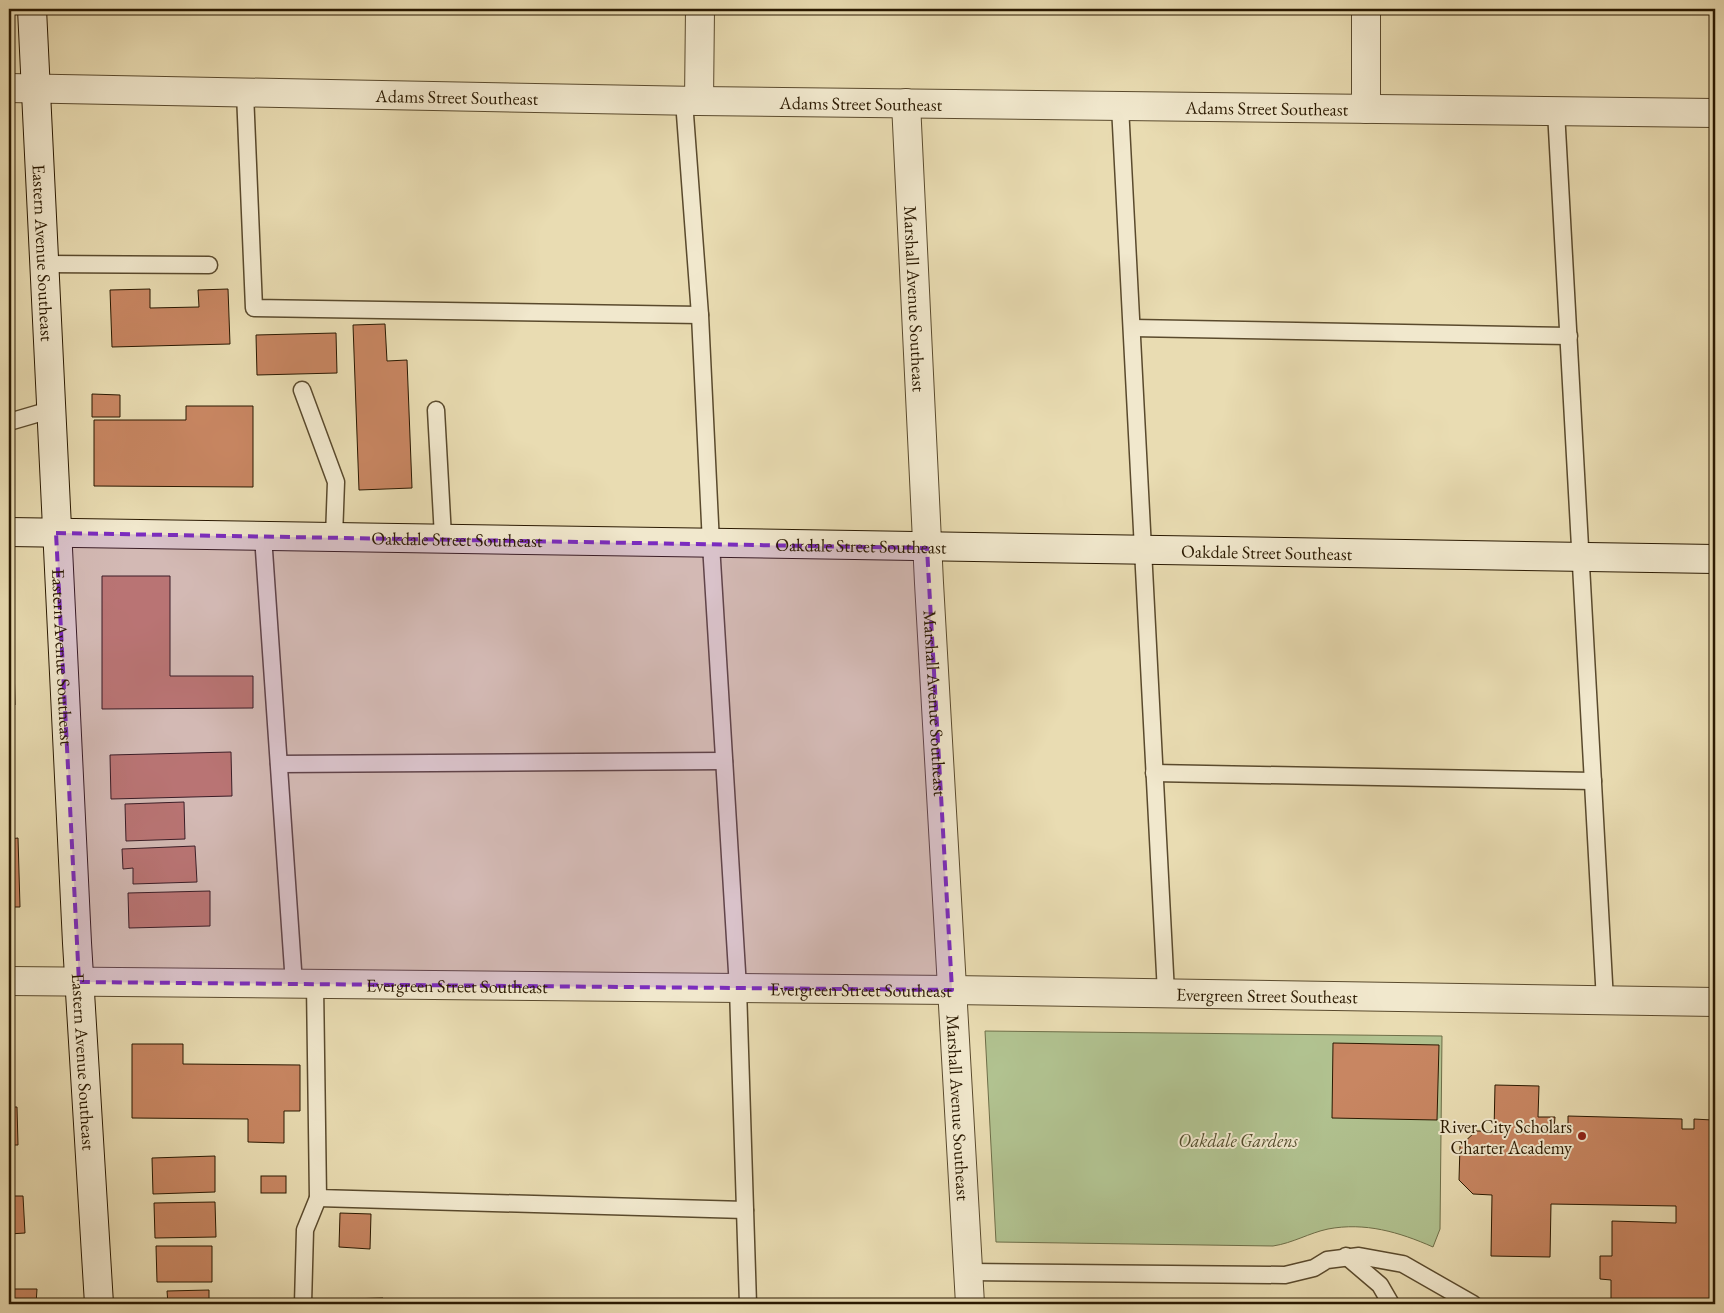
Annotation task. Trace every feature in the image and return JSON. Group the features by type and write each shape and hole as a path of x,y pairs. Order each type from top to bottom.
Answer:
{"street":[{"name":"Eastern Avenue Southeast","path":"32,9 22,89 43,264 79,982 100,1304"},
{"path":"691,101 700,9"},
{"path":"1366,9 1366,109"},
{"name":"Adams Street Southeast","path":"22,89 691,101 1715,113"},
{"name":"Marshall Avenue Southeast","path":"906,104 927,548 970,1304"},
{"name":"Oakdale Street Southeast","path":"9,532 443,537 927,548 1715,559"},
{"name":"Evergreen Street Southeast","path":"9,980 952,990 1715,1002"}],"lane":[{"path":"245,93 254,308 700,315"},
{"path":"691,101 711,544 738,988 748,1304"},
{"path":"1120,106 1166,993"},
{"path":"1556,111 1605,1001"},
{"path":"43,264 209,265"},
{"path":"1132,328 1569,336"},
{"path":"302,390 336,482 334,537"},
{"path":"9,422 50,410"},
{"path":"436,410 443,537"},
{"path":"263,536 279,764 305,984 318,1198 305,1230 303,1304"},
{"path":"279,764 724,761"},
{"path":"1154,773 1593,782"},
{"path":"318,1198 745,1210"},
{"path":"968,1272 1285,1275 1314,1268 1327,1260 1346,1256 1359,1256 1404,1264 1473,1304"},
{"path":"1346,1256 1380,1285 1390,1304"}],"highlighted area":[{"path":"56,533 927,548 952,990 79,982"}],"green space":[{"name":"Oakdale Gardens","path":"985,1031 1442,1036 1440,1229 1433,1247 1395,1233 1355,1227 1328,1229 1273,1246 996,1242"}],"building":[{"path":"150,289 150,308 199,307 198,290 228,289 230,344 112,347 110,290"},
{"path":"385,324 387,361 407,360 412,488 359,490 353,325"},
{"path":"336,333 337,373 257,375 256,335"},
{"path":"92,394 120,395 120,417 92,417"},
{"path":"186,406 253,406 253,487 94,486 94,420 186,420"},
{"path":"9,573 12,573 15,705 9,705"},
{"path":"102,576 170,576 170,676 253,676 253,708 102,709"},
{"path":"231,752 232,796 111,799 110,755"},
{"path":"184,802 185,839 126,841 125,804"},
{"path":"18,838 20,907 9,907 9,839"},
{"path":"195,846 197,882 133,884 133,868 123,869 122,849"},
{"path":"210,891 210,926 129,928 128,893"},
{"path":"1333,1043 1439,1045 1437,1120 1332,1118"},
{"path":"132,1044 183,1044 183,1064 300,1065 300,1111 284,1111 284,1143 248,1142 248,1119 132,1118"},
{"name":"River City Scholars Charter Academy","path":"1495,1085 1539,1086 1538,1117 1555,1117 1554,1129 1568,1130 1568,1116 1682,1119 1682,1129 1694,1129 1694,1119 1712,1120 1712,1090 1715,1090 1715,1262 1713,1304 1611,1304 1611,1280 1600,1279 1600,1256 1612,1256 1612,1221 1676,1223 1676,1206 1551,1204 1550,1257 1491,1256 1492,1195 1473,1194 1459,1180 1460,1146 1476,1131 1494,1131"},
{"path":"9,1107 17,1107 18,1145 9,1145"},
{"path":"215,1156 215,1192 153,1194 152,1158"},
{"path":"261,1176 286,1176 286,1193 261,1193"},
{"path":"9,1196 23,1196 25,1233 9,1234"},
{"path":"215,1202 216,1237 155,1238 154,1203"},
{"path":"340,1213 371,1214 370,1249 339,1247"},
{"path":"156,1246 212,1246 212,1282 157,1282"},
{"path":"9,1289 37,1289 36,1304 9,1304"},
{"path":"209,1290 209,1304 168,1304 167,1291"},
{"path":"383,1298 383,1304 347,1304 347,1299"},
{"path":"478,1300 507,1301 507,1304 478,1304"}],"place":[{"name":"River City Scholars Charter Academy","path":"1582,1136"}]}
